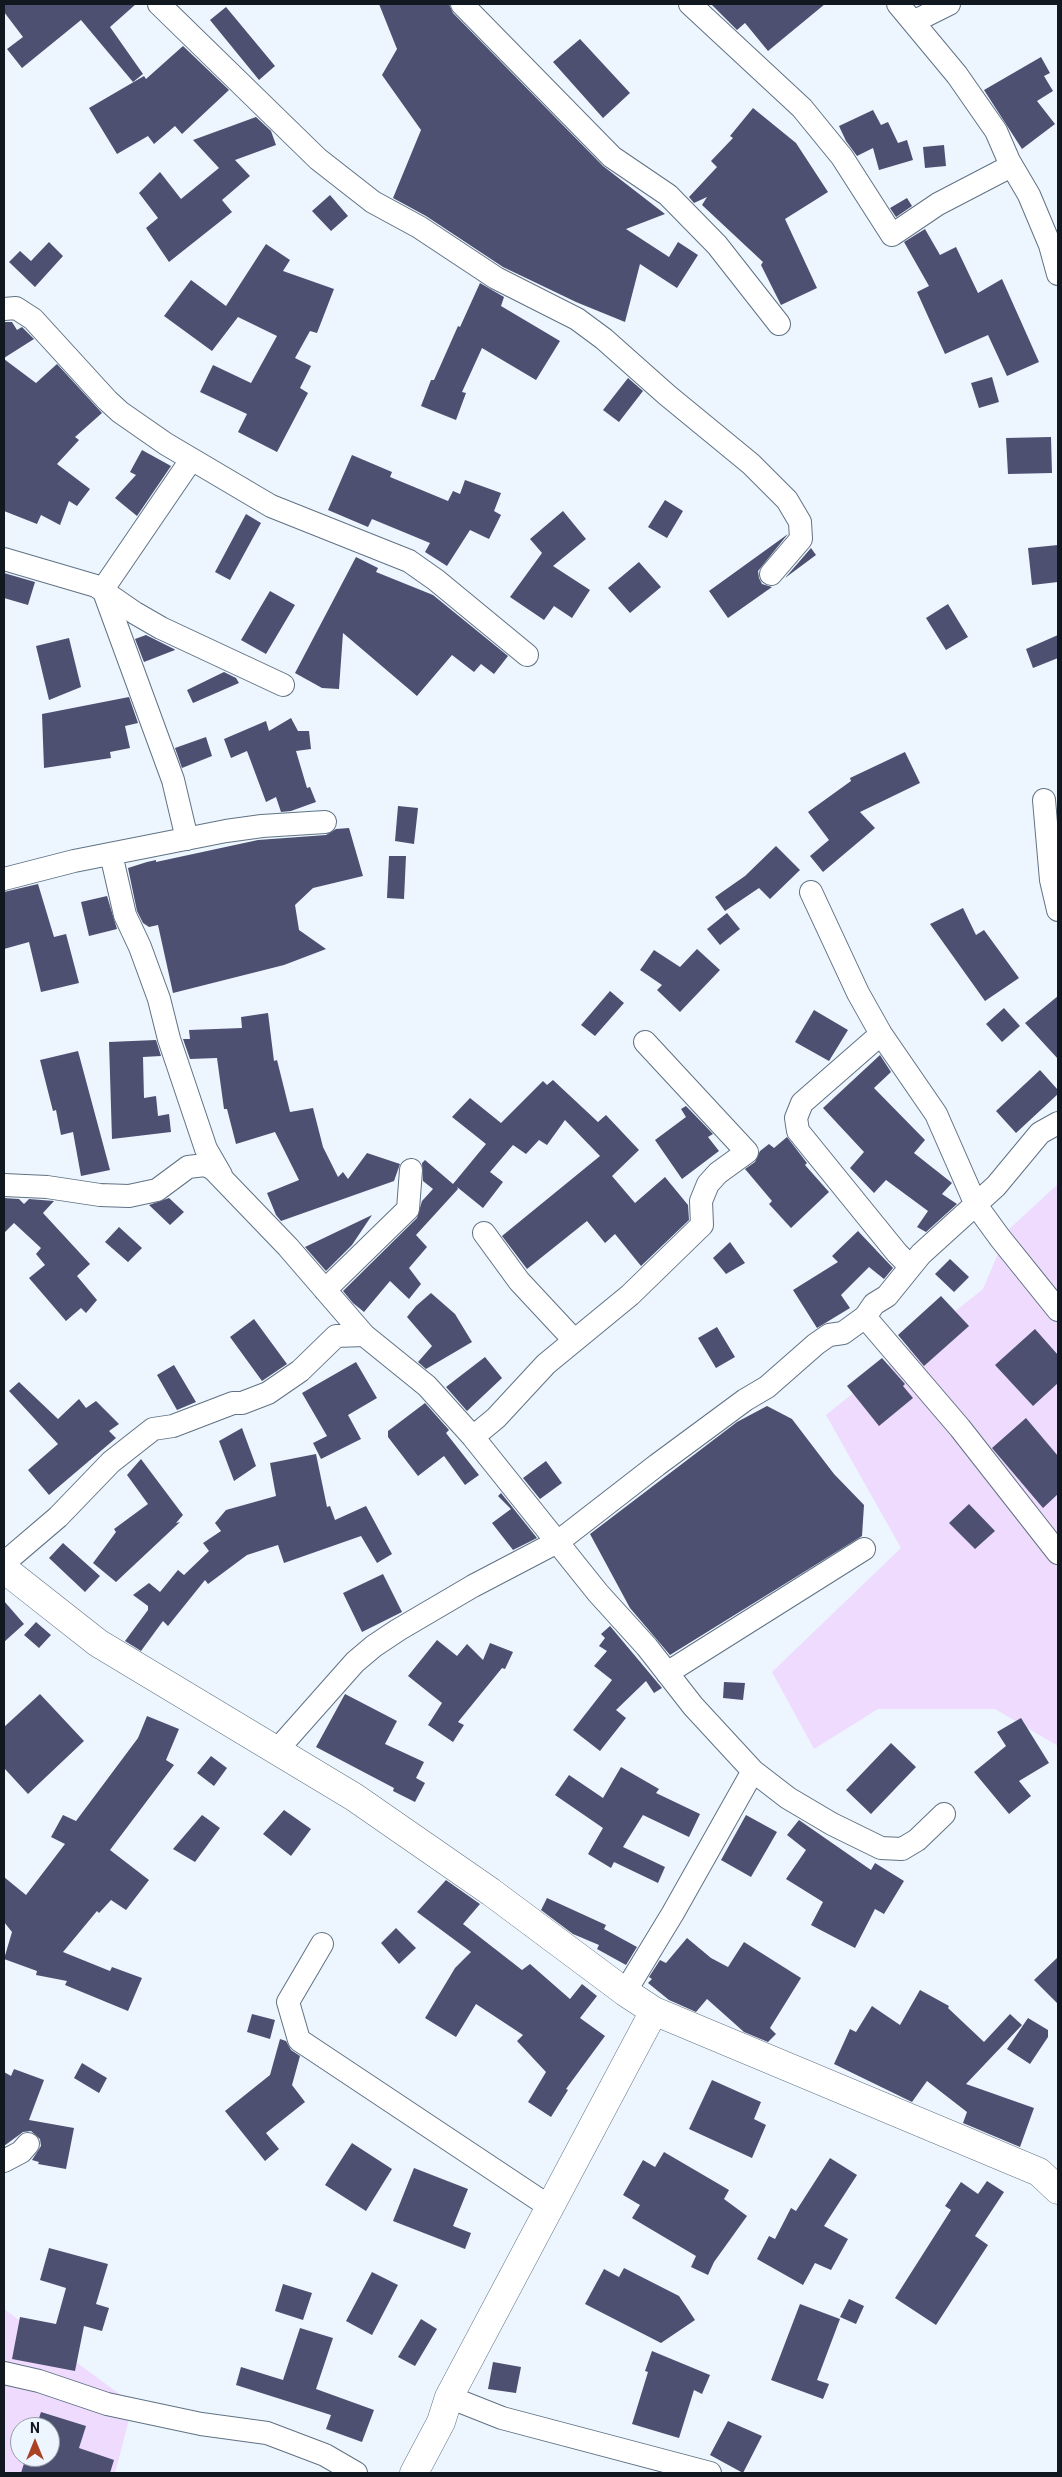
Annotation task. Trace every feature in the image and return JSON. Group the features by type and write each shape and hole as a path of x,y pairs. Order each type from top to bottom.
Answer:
{"street":[{"path":"159,4 318,159 373,202 418,227 496,278 577,319 604,339 667,395 751,464 787,500 800,522 801,538 771,574"},
{"path":"462,4 612,157 668,195 717,245 778,324"},
{"path":"690,4 802,108 842,157 892,235 938,204 1011,166"},
{"path":"898,4 957,75 996,131 1011,166 1029,195 1050,245 1058,274"},
{"path":"913,22 949,4"},
{"path":"4,309 16,308 33,319 120,412 190,460 271,506 409,561 436,580 527,655"},
{"path":"103,590 190,460"},
{"path":"4,559 64,575 103,590 135,613 161,628 283,685"},
{"path":"103,590 173,780 187,839"},
{"path":"1044,800 1051,880 1058,910"},
{"path":"4,879 51,866 245,828 325,822"},
{"path":"111,854 125,915 140,947 159,998 169,1040 206,1149 223,1178"},
{"path":"811,892 858,993 881,1034 936,1114 950,1142 960,1171 976,1205 1058,1310"},
{"path":"881,1034 802,1102 796,1118 798,1131 910,1266"},
{"path":"473,1437 496,1418 546,1364 630,1295 702,1225 701,1200 708,1184 718,1173 747,1152 645,1042"},
{"path":"277,1750 355,1662 374,1646 473,1586 559,1541 745,1400 767,1387 816,1344 829,1335 843,1333 865,1317 874,1304 887,1296 910,1266 996,1186 1040,1133 1058,1123"},
{"path":"4,1186 47,1187 100,1195 129,1196 157,1190 183,1170 194,1165 205,1165 223,1178 364,1334 427,1386 473,1437 559,1541 598,1593 647,1647 693,1706 753,1771 796,1802 832,1824 881,1848 902,1849 917,1840 944,1814"},
{"path":"325,1290 408,1209 411,1170"},
{"path":"484,1233 519,1281 574,1340"},
{"path":"865,1317 960,1428 1058,1553"},
{"path":"4,1563 58,1517 111,1462 147,1436 153,1429 173,1426 233,1403 242,1403 268,1393 300,1371 336,1336 364,1334"},
{"path":"667,1673 864,1549"},
{"path":"4,1570 98,1643 354,1797 491,1892 625,1992 654,2011 1039,2172 1058,2190"},
{"path":"625,1992 673,1913 753,1771"},
{"path":"322,1944 288,2002 299,2040 550,2207"},
{"path":"414,2473 441,2422 449,2397 654,2011"},
{"path":"4,2161 21,2152 28,2144"},
{"path":"4,2373 39,2381 107,2404 201,2424 267,2433 325,2455 356,2473"},
{"path":"449,2397 502,2418 686,2470 710,2473"}],"shaded area":[{"path":"1058,1184 1058,1746 995,1709 878,1709 814,1749 772,1672 901,1548 826,1415 983,1289 1008,1230"},
{"path":"4,2309 133,2404 115,2473 4,2473"}],"building":[{"path":"4,4 136,4 110,27 143,74 133,82 81,20 22,68 7,49 23,37 4,12"},
{"path":"379,4 449,4 453,13 603,166 665,214 626,229 669,257 678,242 698,255 677,288 640,264 625,322 576,302 503,267 426,216 393,198 421,130 382,75 397,49"},
{"path":"711,4 825,4 768,51 745,23 737,30"},
{"path":"226,7 275,66 259,80 210,20"},
{"path":"580,39 630,93 603,118 553,62"},
{"path":"183,46 229,90 182,134 175,126 154,144 148,136 117,154 89,108 144,76 146,79"},
{"path":"1041,57 1050,73 1044,76 1053,91 1037,101 1055,124 1022,149 984,90"},
{"path":"753,108 796,143 828,192 785,219 817,288 781,305 761,265 763,262 702,205 707,197 694,203 689,197 717,167 711,161 733,138 730,136"},
{"path":"873,110 881,125 888,122 898,143 907,140 913,160 879,170 873,148 857,156 846,141 839,126"},
{"path":"256,117 271,131 276,145 235,160 250,176 222,200 232,212 169,262 146,228 158,218 139,193 160,172 181,199 219,168 193,140"},
{"path":"944,145 946,166 925,168 923,147"},
{"path":"330,195 348,216 331,231 312,211"},
{"path":"907,198 912,206 896,217 890,208"},
{"path":"925,229 940,255 956,247 978,293 1002,279 1039,362 1007,376 988,335 945,354 917,292 929,286 904,242"},
{"path":"49,242 63,256 35,287 9,262 20,251 31,261"},
{"path":"266,244 290,260 283,271 334,289 317,333 310,331 295,358 311,366 300,388 308,393 277,452 238,432 247,414 200,392 213,365 251,383 277,336 238,317 212,351 164,316 191,280 226,306"},
{"path":"480,283 504,297 501,306 560,341 536,380 482,348 462,392 466,393 456,420 421,406 431,380 434,380"},
{"path":"4,322 12,322 17,330 22,327 34,339 4,358"},
{"path":"4,359 36,383 57,364 102,413 75,437 79,440 57,464 90,489 77,506 69,501 60,525 41,515 37,524 4,511"},
{"path":"992,377 999,402 979,408 971,383"},
{"path":"628,378 643,391 619,422 603,410"},
{"path":"1051,437 1052,473 1008,474 1006,438"},
{"path":"142,450 171,466 137,516 115,498 136,475 130,472"},
{"path":"352,455 392,472 390,477 448,501 453,491 460,494 465,480 501,493 494,511 501,515 489,539 470,530 447,566 425,552 430,543 372,519 368,527 328,510"},
{"path":"665,500 683,511 667,538 648,527"},
{"path":"563,511 586,539 553,566 590,590 572,618 554,606 544,620 510,597 542,553 530,539"},
{"path":"246,514 261,523 230,580 215,572"},
{"path":"788,534 758,571 762,584 772,587 728,618 709,591"},
{"path":"1058,545 1058,582 1032,585 1028,548"},
{"path":"811,548 816,555 785,578"},
{"path":"356,557 378,568 376,572 433,595 508,656 494,674 481,664 474,672 452,655 417,696 343,633 339,689 322,688 295,673"},
{"path":"639,562 661,587 630,613 608,588"},
{"path":"4,573 35,582 28,605 4,598"},
{"path":"270,591 295,605 266,654 241,640"},
{"path":"948,604 968,637 946,650 926,618"},
{"path":"146,635 175,650 144,662 135,639"},
{"path":"1058,635 1058,658 1033,668 1026,649"},
{"path":"69,638 81,687 49,700 36,646"},
{"path":"224,672 236,678 239,683 193,703 187,690"},
{"path":"129,697 138,723 125,726 130,748 110,752 111,758 44,768 42,714"},
{"path":"291,718 298,731 309,731 311,749 296,751 307,788 310,787 316,802 291,811 281,812 276,797 266,802 247,751 231,758 224,739 266,721 269,731"},
{"path":"206,737 212,756 182,768 175,748"},
{"path":"905,752 920,783 860,812 875,828 823,872 810,856 829,840 808,812 851,781 850,778"},
{"path":"398,806 418,808 414,844 395,841"},
{"path":"349,828 363,876 313,888 295,905 299,930 326,949 284,965 173,993 158,925 149,927 143,923 137,911 128,868 156,860 156,862 258,840 326,835 336,829"},
{"path":"776,846 800,870 770,899 759,888 725,911 715,897 745,876"},
{"path":"389,856 406,856 404,899 387,898"},
{"path":"38,884 54,937 66,934 79,983 41,992 29,942 4,949 4,892"},
{"path":"107,896 117,929 89,936 81,902"},
{"path":"963,908 976,935 984,930 1019,978 985,1001 930,924"},
{"path":"727,913 740,929 720,945 707,929"},
{"path":"697,949 720,970 680,1012 657,990 662,985 640,970 654,950 680,967"},
{"path":"610,991 624,1003 595,1036 581,1025"},
{"path":"1058,996 1058,1059 1025,1023"},
{"path":"1004,1008 1020,1026 1002,1042 986,1024"},
{"path":"814,1010 848,1030 829,1061 795,1042"},
{"path":"268,1013 274,1061 277,1060 290,1112 313,1108 323,1147 338,1177 343,1172 348,1179 367,1153 400,1164 394,1181 281,1221 276,1215 267,1193 299,1180 275,1132 236,1144 227,1109 224,1109 217,1058 190,1059 183,1039 190,1039 189,1030 242,1028 241,1017"},
{"path":"156,1040 161,1056 143,1057 144,1098 156,1096 158,1116 169,1114 171,1132 112,1139 109,1042"},
{"path":"78,1051 110,1170 81,1176 73,1132 61,1135 56,1110 53,1111 40,1060"},
{"path":"880,1055 891,1072 874,1088 925,1140 914,1153 952,1183 942,1194 957,1204 926,1232 917,1227 928,1211 886,1180 874,1193 850,1168 864,1152 823,1108"},
{"path":"1040,1070 1058,1090 1058,1094 1016,1133 996,1111"},
{"path":"553,1080 598,1122 606,1115 639,1150 612,1176 635,1203 665,1177 688,1205 689,1220 641,1266 615,1234 605,1243 587,1221 527,1269 502,1236 600,1156 565,1120 547,1145 539,1140 526,1154 513,1145 490,1172 503,1182 483,1208 457,1187 458,1189 416,1235 427,1247 409,1268 421,1284 409,1299 390,1281 364,1312 353,1303 343,1291 417,1218 422,1201 433,1189 423,1181 422,1163 425,1160 453,1184 486,1144 452,1117 470,1098 501,1123 543,1081 547,1085"},
{"path":"686,1106 713,1134 708,1137 719,1151 682,1179 655,1140 686,1117 681,1109"},
{"path":"787,1137 807,1163 805,1165 829,1192 791,1228 769,1204 772,1201 745,1169 755,1162 760,1151 769,1144 774,1148"},
{"path":"4,1198 19,1199 24,1204 29,1199 54,1201 43,1213 90,1264 77,1276 97,1300 86,1313 81,1308 66,1321 29,1278 45,1265 36,1254 41,1248 14,1223 4,1233"},
{"path":"169,1198 184,1212 170,1225 149,1205"},
{"path":"372,1215 352,1245 326,1271 305,1247"},
{"path":"119,1227 142,1248 128,1262 105,1242"},
{"path":"858,1231 893,1268 884,1279 869,1267 841,1295 850,1308 817,1328 793,1290 838,1262 832,1256"},
{"path":"730,1242 745,1263 726,1274 713,1258"},
{"path":"950,1259 969,1277 954,1292 935,1274"},
{"path":"431,1293 455,1314 472,1342 426,1369 418,1362 432,1346 407,1317"},
{"path":"941,1296 969,1326 924,1366 898,1335"},
{"path":"254,1319 287,1364 262,1381 230,1337"},
{"path":"717,1327 735,1357 716,1368 698,1338"},
{"path":"1035,1329 1058,1355 1058,1383 1033,1406 995,1365"},
{"path":"485,1357 502,1378 467,1411 446,1387"},
{"path":"882,1358 905,1384 903,1386 913,1398 879,1426 847,1386"},
{"path":"356,1362 377,1398 348,1415 361,1439 321,1459 313,1443 327,1436 302,1393"},
{"path":"174,1365 196,1402 177,1410 157,1375"},
{"path":"19,1382 58,1419 79,1399 86,1408 96,1401 119,1424 109,1431 116,1438 49,1495 28,1470 58,1444 9,1391"},
{"path":"425,1403 449,1430 446,1433 479,1475 465,1485 444,1456 418,1476 388,1437 388,1431"},
{"path":"767,1406 792,1419 834,1474 864,1505 862,1536 670,1655 630,1608 590,1534 737,1422"},
{"path":"1026,1418 1058,1456 1058,1494 1043,1508 992,1448"},
{"path":"242,1428 256,1466 234,1481 219,1441"},
{"path":"316,1454 327,1507 330,1506 335,1520 366,1506 392,1554 377,1563 361,1536 284,1563 278,1545 247,1555 208,1584 205,1580 168,1626 163,1621 141,1651 125,1641 148,1610 148,1606 133,1595 149,1583 160,1592 178,1570 184,1575 209,1551 203,1543 221,1531 215,1523 226,1510 276,1496 270,1463"},
{"path":"141,1459 183,1515 176,1523 180,1522 116,1582 93,1563 116,1532 114,1529 148,1504 127,1475"},
{"path":"546,1461 562,1483 540,1499 523,1478"},
{"path":"501,1493 537,1538 513,1550 492,1523 511,1509 498,1496"},
{"path":"969,1504 995,1531 975,1549 949,1523"},
{"path":"63,1543 100,1576 85,1592 49,1558"},
{"path":"383,1574 402,1612 362,1632 343,1593"},
{"path":"4,1601 24,1624 4,1642"},
{"path":"36,1622 51,1635 39,1648 24,1635"},
{"path":"610,1626 662,1688 654,1693 646,1681 616,1710 626,1718 600,1751 573,1730 612,1680 594,1666 607,1651 599,1646 605,1638 601,1634"},
{"path":"437,1640 457,1656 467,1644 483,1660 490,1643 513,1652 505,1669 502,1668 458,1722 464,1725 453,1742 428,1725 442,1703 408,1676"},
{"path":"724,1682 745,1683 743,1700 723,1698"},
{"path":"40,1694 84,1741 28,1794 4,1768 4,1727"},
{"path":"345,1694 397,1721 385,1744 424,1762 416,1778 425,1783 415,1802 393,1791 394,1788 316,1747"},
{"path":"147,1716 179,1729 166,1760 174,1765 110,1850 149,1880 126,1910 111,1900 99,1913 97,1911 63,1952 110,1971 112,1967 142,1978 128,2011 65,1985 67,1981 36,1975 37,1971 4,1959 12,1932 4,1922 4,1877 26,1895 65,1844 51,1837 63,1815 76,1821 138,1738"},
{"path":"1021,1718 1049,1763 1019,1781 1031,1796 1009,1814 974,1772 1006,1746 997,1732"},
{"path":"891,1743 916,1767 871,1814 846,1790"},
{"path":"211,1756 227,1768 214,1786 197,1773"},
{"path":"621,1767 659,1789 656,1793 700,1814 689,1837 643,1815 623,1847 665,1867 658,1883 614,1862 611,1868 588,1854 603,1828 555,1795 569,1775 603,1798"},
{"path":"284,1810 311,1829 291,1856 263,1834"},
{"path":"202,1815 220,1828 195,1862 173,1849"},
{"path":"746,1815 777,1832 751,1877 721,1860"},
{"path":"799,1820 871,1870 875,1863 904,1881 884,1914 875,1909 855,1948 811,1925 823,1902 786,1879 806,1850 787,1835"},
{"path":"446,1880 480,1904 463,1924 522,1970 530,1964 570,1999 582,1984 597,1996 580,2018 605,2036 566,2089 568,2090 551,2117 528,2102 546,2072 517,2041 523,2035 476,2004 456,2037 425,2018 455,1968 471,1952 417,1912"},
{"path":"547,1898 606,1925 604,1929 637,1947 626,1965 597,1949 599,1945 573,1934 541,1910"},
{"path":"396,1928 416,1948 399,1964 381,1943"},
{"path":"687,1938 711,1958 728,1967 744,1942 801,1978 770,2028 776,2034 768,2042 744,2032 707,1999 696,2012 669,2000 648,1983 652,1979 649,1977 660,1960 666,1963"},
{"path":"1058,1957 1058,2004 1034,1980"},
{"path":"920,1990 949,2006 948,2008 984,2042 1010,2014 1022,2025 966,2084 1034,2108 1020,2147 963,2123 967,2112 927,2081 912,2102 834,2064 850,2029 856,2032 872,2006 900,2025"},
{"path":"252,2014 275,2020 270,2039 247,2032"},
{"path":"1028,2018 1048,2030 1048,2037 1030,2064 1007,2049"},
{"path":"280,2039 286,2041 291,2050 300,2056 292,2085 305,2102 266,2133 279,2149 265,2161 225,2111 270,2075"},
{"path":"82,2063 107,2078 99,2093 74,2078"},
{"path":"14,2069 44,2080 29,2120 74,2128 66,2169 38,2164 39,2162 32,2160 41,2146 40,2139 31,2131 23,2132 4,2146 4,2072 11,2076"},
{"path":"712,2080 761,2102 754,2119 766,2125 752,2158 689,2129"},
{"path":"352,2143 392,2169 366,2211 325,2185"},
{"path":"664,2152 729,2190 724,2199 747,2216 714,2262 708,2275 691,2267 696,2256 632,2218 640,2205 623,2195 643,2160 655,2167"},
{"path":"830,2158 857,2175 824,2226 848,2239 831,2270 815,2263 803,2285 757,2259 769,2236 775,2239 791,2208 796,2211"},
{"path":"414,2168 468,2189 453,2226 471,2233 465,2249 393,2221"},
{"path":"987,2181 1004,2192 975,2236 988,2245 936,2325 895,2298 951,2210 945,2206 961,2182 978,2194"},
{"path":"49,2248 108,2264 96,2304 109,2308 102,2331 84,2326 75,2371 12,2359 20,2317 56,2324 66,2288 40,2280"},
{"path":"624,2268 679,2296 695,2320 661,2343 585,2304 604,2269 619,2277"},
{"path":"372,2272 398,2285 372,2335 346,2321"},
{"path":"283,2284 312,2293 303,2320 275,2311"},
{"path":"849,2299 864,2306 856,2324 840,2317"},
{"path":"800,2304 840,2319 817,2380 829,2384 823,2399 771,2380"},
{"path":"421,2319 437,2329 415,2366 398,2357"},
{"path":"300,2328 333,2338 316,2389 374,2410 362,2442 326,2429 331,2415 236,2385 241,2367 283,2380"},
{"path":"652,2351 710,2375 702,2394 694,2390 679,2438 632,2424 648,2372 645,2371"},
{"path":"493,2362 521,2367 516,2393 488,2389"},
{"path":"41,2412 57,2417 39,2417"},
{"path":"60,2418 86,2426 79,2448 114,2460 110,2473 21,2473 23,2467 60,2467"},
{"path":"728,2421 762,2436 743,2473 710,2455"}]}
